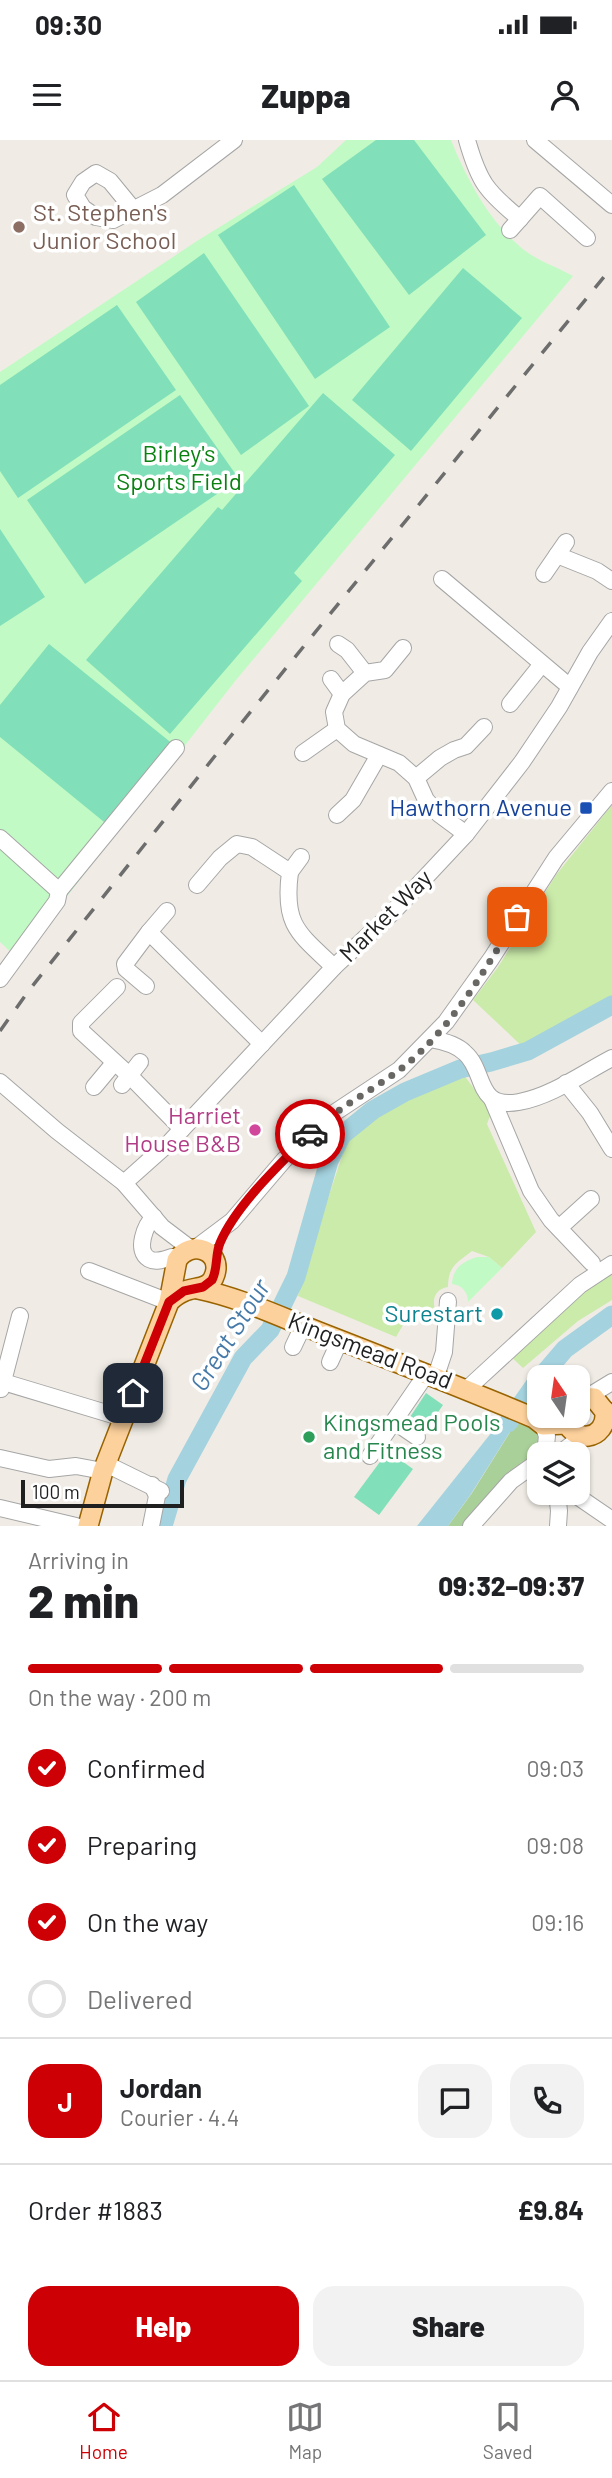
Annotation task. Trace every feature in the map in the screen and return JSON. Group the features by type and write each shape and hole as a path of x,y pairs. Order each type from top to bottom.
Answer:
{"main road":[{"path":"88,1526 104,1467 169,1302 174,1265 180,1255 194,1248 210,1254 215,1266 212,1280 195,1289 184,1291 169,1302"},
{"path":"174,1265 181,1283 195,1289"},
{"name":"Kingsmead Road","path":"215,1266 245,1301"},
{"name":"Kingsmead Road","path":"195,1289 245,1301 527,1414"},
{"path":"582,1429 604,1424 600,1404"}],"street":[{"path":"133,209 163,195 234,140"},
{"path":"467,140 480,180 515,225 540,196 587,238"},
{"path":"534,140 612,205"},
{"path":"544,574 562,548 612,581"},
{"path":"442,579 570,687"},
{"name":"Market Way","path":"124,1183 213,1098 334,967 392,912 466,834 522,762 612,621"},
{"path":"338,644 347,650 365,673"},
{"path":"403,648 385,670 365,673 342,694 334,712 337,729 355,744 399,763 416,778 426,800 439,814 466,834"},
{"path":"510,704 542,664"},
{"path":"331,679 342,694"},
{"path":"416,778 435,751 466,746 484,727"},
{"path":"303,753 337,729"},
{"path":"0,979 57,901 59,891 176,748"},
{"path":"337,815 353,800 379,755"},
{"path":"215,1266 220,1242 232,1221 284,1160 331,1115 400,1070 446,1022 491,959 556,858 612,791"},
{"path":"197,885 235,836 290,872"},
{"path":"0,838 59,891"},
{"path":"301,857 290,872 286,897 290,916 301,936 334,967"},
{"path":"146,986 126,970 125,964 166,911"},
{"path":"149,932 261,1044"},
{"path":"117,987 82,1023 81,1031 114,1063 126,1081 182,1129"},
{"path":"446,1022 492,1099 541,1209 592,1263"},
{"path":"431,1039 444,1041 465,1053"},
{"path":"492,1099 501,1102 523,1101 612,1059"},
{"path":"126,1081 140,1062"},
{"path":"94,1087 114,1063"},
{"path":"0,1082 124,1183 158,1222 194,1248 232,1221"},
{"path":"566,1083 590,1113 612,1149"},
{"path":"200,1087 213,1098"},
{"path":"559,1228 591,1199"},
{"path":"158,1222 174,1265"},
{"path":"158,1222 145,1227 145,1256 150,1260 174,1265"},
{"path":"467,1389 579,1285 612,1264"},
{"path":"89,1271 169,1302"},
{"path":"370,1456 431,1374 444,1352 448,1301"},
{"path":"20,1316 1,1384 123,1418"},
{"path":"293,1347 294,1322"},
{"path":"330,1362 340,1340"},
{"path":"600,1404 612,1382"},
{"path":"395,1422 417,1437"},
{"path":"563,1442 582,1429"},
{"path":"570,1442 582,1429"},
{"path":"0,1458 49,1469 104,1467 156,1488 151,1526"},
{"path":"471,1526 500,1492 527,1471"},
{"path":"500,1492 505,1499 506,1508"},
{"path":"557,1505 558,1526"},
{"path":"590,1505 612,1520"},
{"path":"0,1508 76,1526"}],"green space":[{"name":"Birley's Sports Field","path":"346,140 451,140 472,185 500,227 529,254 573,276 236,680 18,959 0,942 0,372 197,241 317,167"},
{"path":"376,140 414,140 486,235 409,295 322,179"},
{"path":"294,185 390,327 315,379 218,235"},
{"path":"204,253 309,406 241,455 136,302"},
{"path":"463,268 522,318 411,451 352,400"},
{"path":"117,305 176,390 18,498 0,471 0,385"},
{"path":"323,393 395,455 294,573 302,581 170,734 86,660 218,507 222,510"},
{"path":"180,395 239,479 85,584 27,500"},
{"path":"0,529 45,597 0,626"},
{"path":"49,644 174,745 109,826 0,737 0,705"},
{"path":"612,805 612,1001 525,1049 473,1000 498,967 556,875"},
{"path":"463,1074 488,1107 493,1108 487,1124 536,1232 502,1268 489,1257 472,1251 452,1270 448,1287 436,1295 435,1310 410,1313 396,1337 298,1296 345,1147 357,1128 391,1105"},
{"path":"477,1257 489,1257 502,1268 468,1302 464,1290 452,1284 453,1278 459,1266"},
{"path":"612,1264 612,1300 578,1321 523,1368 507,1353"},
{"path":"426,1393 443,1405 425,1431 408,1420"},
{"path":"522,1413 527,1415 527,1428 537,1428 541,1442 527,1442 527,1474 482,1526 448,1526"},
{"path":"388,1451 413,1469 379,1515 354,1497"}],"water":[{"path":"511,1408 522,1413 448,1526 417,1526"}],"waterway":[{"name":"Great Stour","path":"163,1526 177,1479 243,1358 270,1330 296,1277 329,1161 342,1135 373,1110 405,1092 460,1069 528,1051 612,1005"},
{"name":"Great Stour","path":"551,1365 565,1349 612,1315"},
{"name":"Great Stour","path":"508,1423 527,1396"}],"railway":[{"path":"0,1031 30,989 226,742 612,267"}],"way so far":[{"path":"310,1134 331,1115 400,1070 431,1039 467,995 517,917"}],"place":[{"name":"St. Stephen's Junior School","path":"19,227"},
{"name":"Hawthorn Avenue","path":"586,808"},
{"name":"Harriet House B&B","path":"255,1130"},
{"name":"Surestart","path":"497,1314"},
{"name":"Kingsmead Pools and Fitness","path":"309,1437"}],"route":[{"path":"133,1393 169,1302 184,1291 198,1289 212,1280 216,1269 216,1252 232,1221 310,1134"}]}
